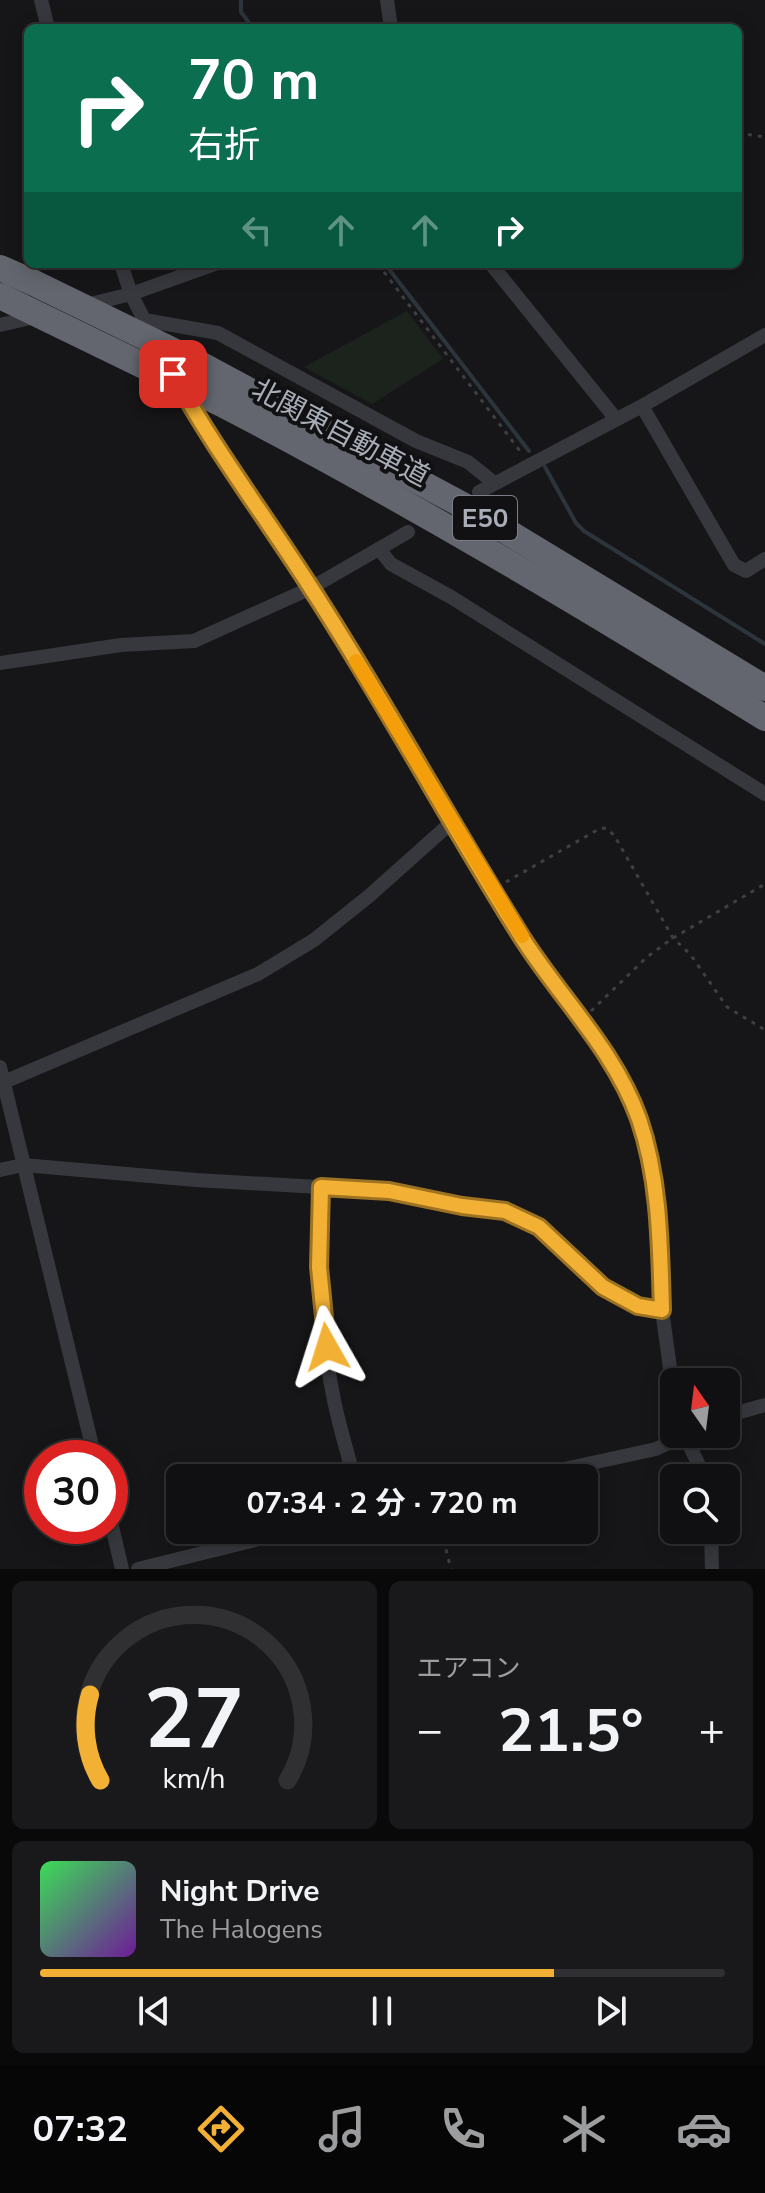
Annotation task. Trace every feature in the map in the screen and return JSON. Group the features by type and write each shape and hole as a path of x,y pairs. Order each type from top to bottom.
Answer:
{"highway":[{"name":"北関東自動車道","path":"0,268 196,362 468,508 765,688"},
{"name":"北関東自動車道","path":"0,296 337,464 599,615 765,718"}],"street":[{"path":"41,0 47,24"},
{"path":"387,0 390,24"},
{"path":"122,268 144,320 203,429 311,588 524,941 607,1053 624,1083 639,1119 654,1171 662,1310 670,1368"},
{"path":"0,325 131,294 204,268"},
{"path":"494,268 616,419"},
{"path":"144,320 218,333 416,441 468,462 493,482"},
{"path":"479,492 642,406 765,335"},
{"path":"642,406 734,565 746,571 765,559"},
{"path":"0,663 121,645 194,641 311,588 408,532"},
{"path":"379,549 391,564 451,597 765,794"},
{"path":"4,1082 258,974 325,931 453,821"},
{"path":"0,1067 91,1440"},
{"path":"0,1170 23,1165 389,1191 505,1211 539,1227 603,1287 638,1306 662,1310"},
{"path":"321,1187 319,1267 327,1347 332,1393 350,1464"},
{"path":"740,1412 765,1405"},
{"path":"587,1464 660,1447"},
{"path":"116,1544 122,1569"},
{"path":"138,1569 239,1544"},
{"path":"711,1544 712,1569"}],"path":[{"path":"742,134 765,137"},
{"path":"381,268 530,463"},
{"path":"492,890 599,829 606,828 614,835 673,938 690,954 727,1007 765,1030"},
{"path":"582,1019 647,957 673,938 765,884"},
{"path":"445,1544 451,1569"}],"shaded area":[{"path":"407,311 443,359 372,404 304,367"}],"waterway":[{"path":"241,0 241,12 250,24"},
{"path":"388,268 529,451"},
{"path":"545,467 576,523 584,531 765,644"}],"slow traffic":[{"path":"356,661 522,936"}],"route":[{"path":"173,374 203,429 311,588 524,941 607,1053 639,1119 654,1171 662,1310 638,1306 603,1287 539,1227 505,1211 389,1191 321,1187 319,1267 327,1347"}]}
